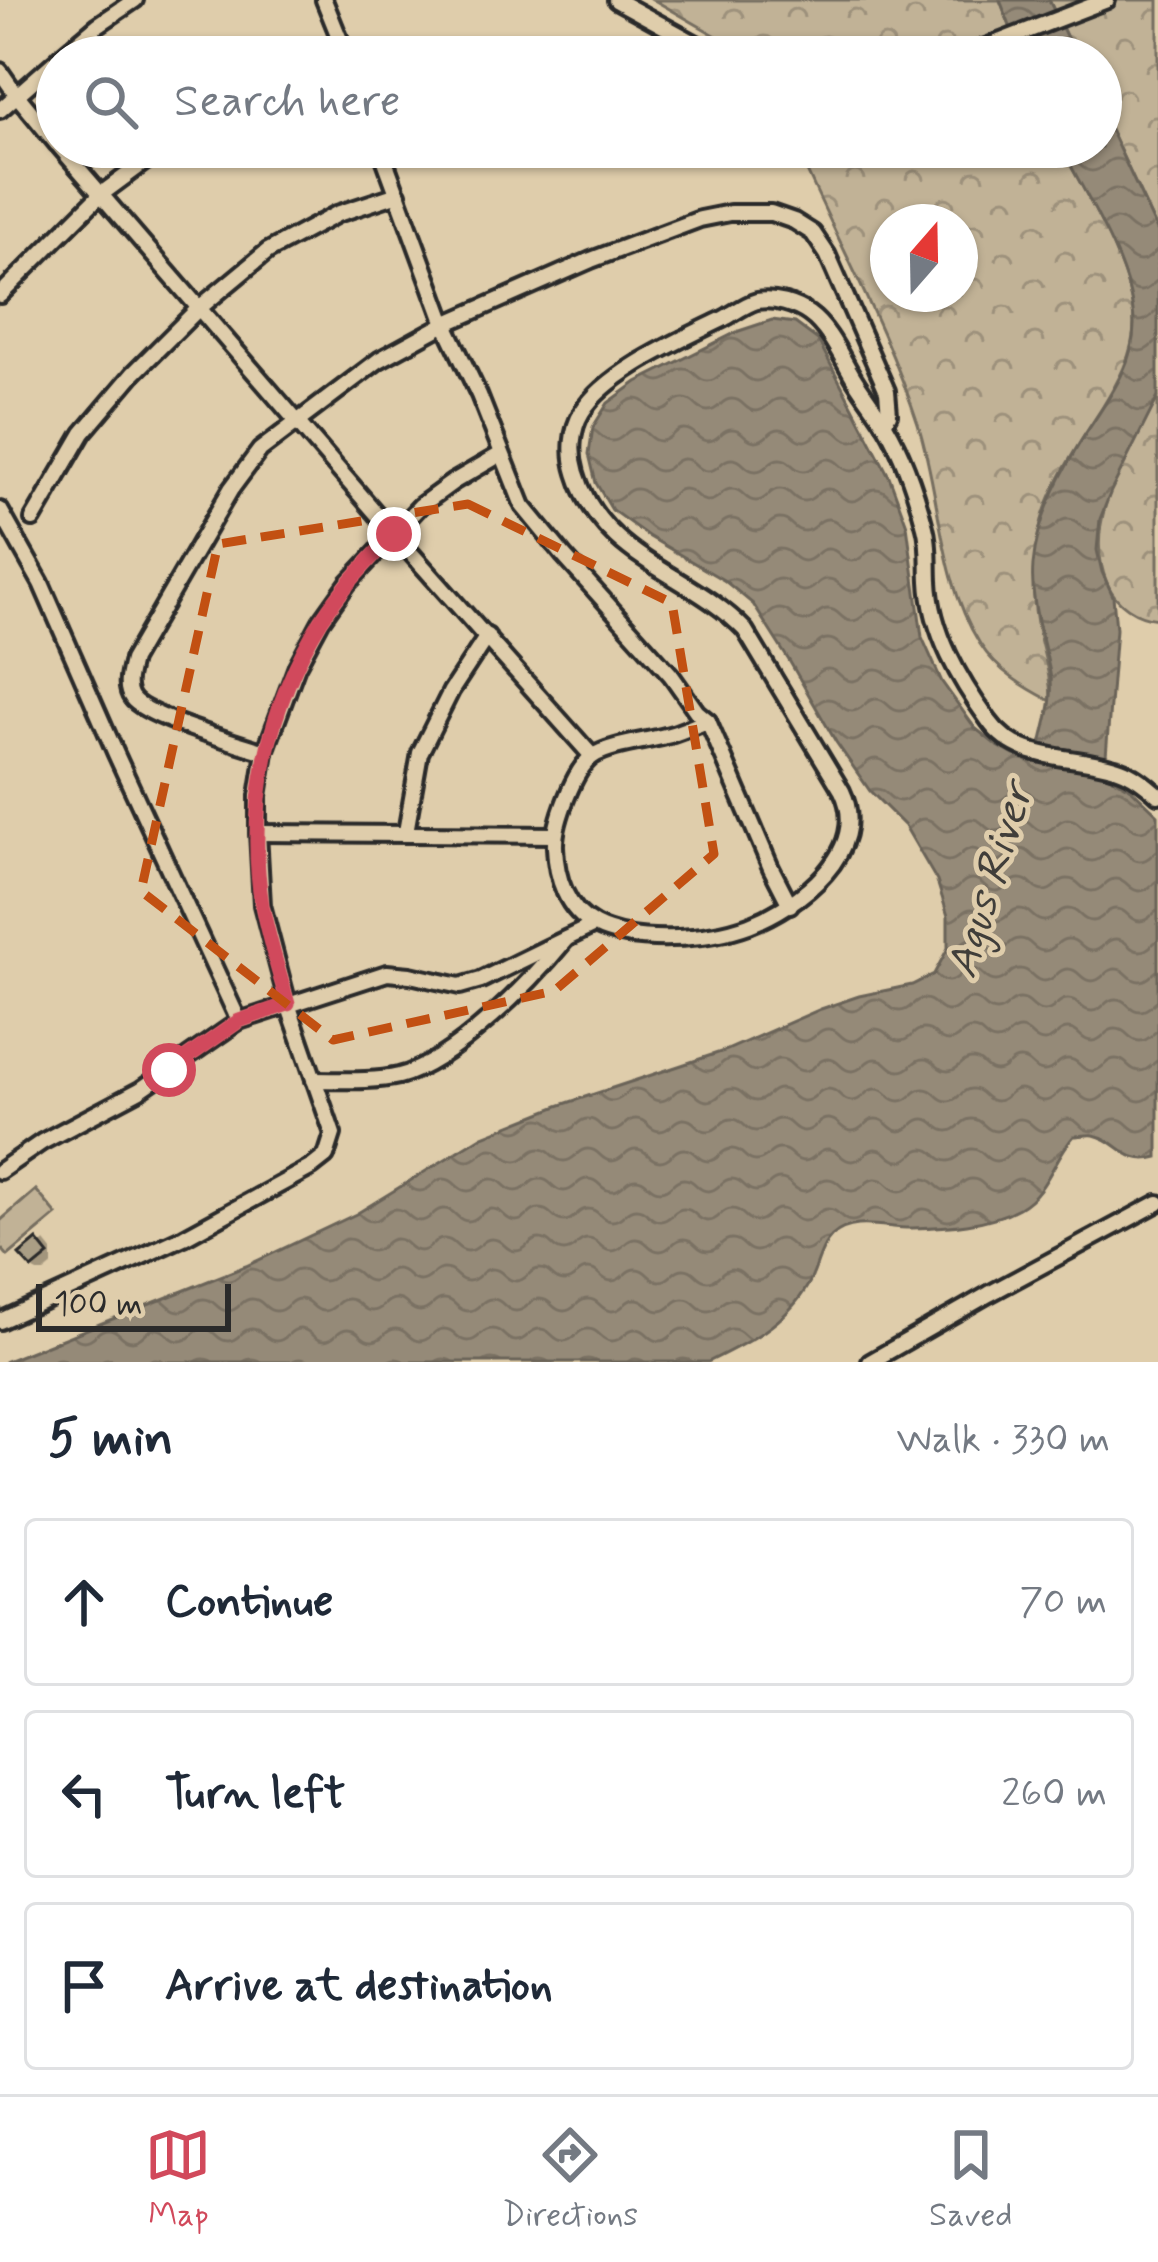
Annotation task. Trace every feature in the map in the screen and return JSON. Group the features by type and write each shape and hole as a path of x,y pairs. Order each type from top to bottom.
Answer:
{"street":[{"path":"85,36 135,0"},
{"path":"324,0 339,36"},
{"path":"616,0 682,36"},
{"path":"1014,36 1107,0"},
{"path":"0,70 36,118"},
{"path":"0,110 36,77"},
{"path":"78,168 592,756"},
{"path":"0,295 100,194 136,168"},
{"path":"388,168 445,324 523,506 708,721 790,905"},
{"path":"33,519 83,433 198,309 268,251 337,214 398,194"},
{"path":"265,752 150,712 132,700 127,686 132,660 231,489 260,450 379,360 445,324 700,219 730,212 771,213 813,233 827,254 887,391 889,414 884,423"},
{"path":"708,721 592,756 567,797 554,835 561,888 594,925 632,935 683,938 746,926 790,905 837,858 850,821 848,803 746,630 729,613 622,543 596,513 574,468 572,442 582,412 623,373 757,302 785,302 811,315 829,336 901,456 925,526 928,584 948,654 998,734 1036,753 1110,766 1135,776 1158,795"},
{"path":"0,1321 184,1237 326,1156 333,1134 288,1004 262,904 257,833 265,752 297,666 348,583 420,506 501,454"},
{"path":"0,510 41,584 239,1021"},
{"path":"406,832 421,753 451,691 487,636"},
{"path":"257,833 554,835"},
{"path":"0,1171 42,1142 140,1090 239,1021 387,973 460,986 594,925"},
{"path":"314,1080 394,1077 440,1059 541,970 569,935"},
{"path":"870,1362 1158,1204"}],"highlighted area":[{"path":"468,504 672,603 714,854 554,991 333,1040 141,891 218,544"}],"green space":[{"path":"654,0 1000,0 1014,36 717,36"},
{"path":"1049,0 1158,0 1158,232 1122,155 1122,36 1066,36"},
{"path":"806,168 1072,168 1126,279 1134,323 1119,378 1060,477 1038,535 1034,594 1051,701 994,662 967,619 948,565 926,452 907,392 873,312 978,312 978,204 870,204 870,306"},
{"path":"1158,397 1158,619 1128,608 1111,590 1100,559 1100,535 1112,487"},
{"path":"36,1190 57,1215 8,1256 0,1247 0,1221"}],"water":[{"path":"1000,0 1049,0 1066,36 1014,36"},
{"path":"1122,155 1158,232 1158,397 1100,519 1097,550 1113,596 1116,629 1106,756 1041,745 1051,682 1033,579 1035,549 1049,503 1115,388 1133,340 1132,302 1106,233 1072,168 1122,168"},
{"name":"Agus River","path":"772,320 795,323 818,340 889,476 907,525 922,637 942,682 975,728 1014,755 1104,773 1130,788 1158,815 1158,1157 1130,1156 1103,1138 1074,1136 1037,1193 1007,1214 953,1226 860,1225 840,1230 828,1241 808,1285 789,1311 751,1340 708,1362 4,1362 246,1266 356,1214 483,1136 727,1050 821,1009 912,985 934,974 948,948 948,916 937,881 905,826 870,791 836,742 753,604 725,581 612,510 596,483 589,454 593,427 608,403 637,382 739,331"}],"building":[{"path":"37,1240 49,1255 32,1269 19,1255"}],"route":[{"path":"169,1070 239,1021 288,1004 262,904 257,833 265,752 297,666 321,621 348,583 394,534"}]}
